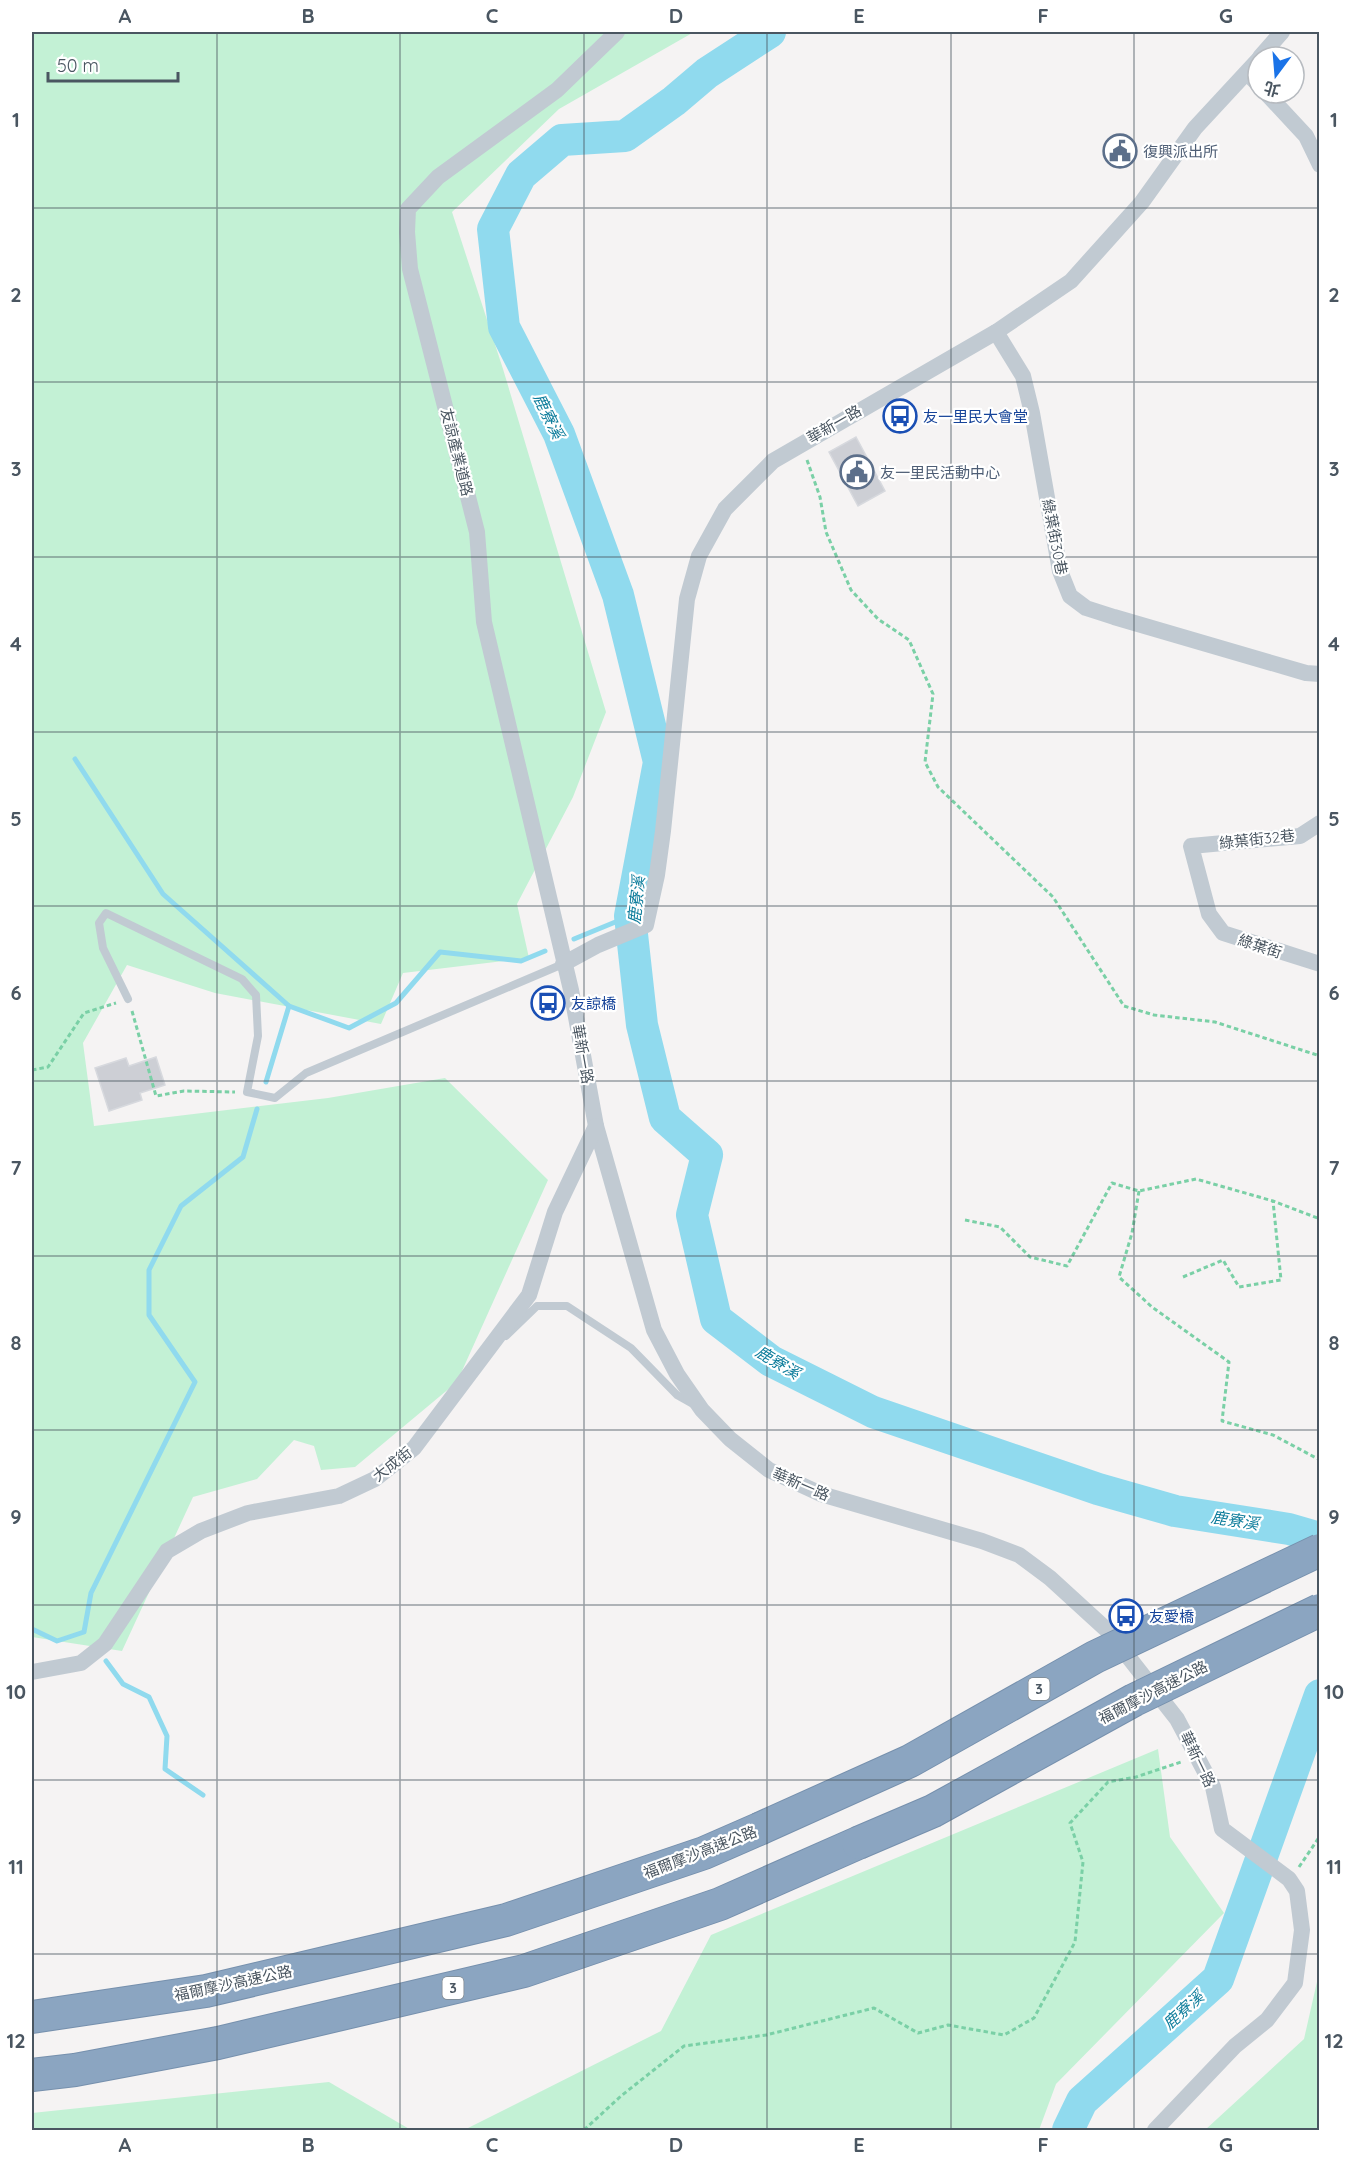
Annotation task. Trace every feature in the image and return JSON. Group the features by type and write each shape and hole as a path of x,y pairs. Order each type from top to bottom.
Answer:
{"highway":[{"name":"福爾摩沙高速公路","path":"32,2018 206,1991 506,1920 704,1853 910,1761 1095,1657 1320,1550"},
{"name":"福爾摩沙高速公路","path":"32,2075 75,2070 218,2043 524,1971 720,1904 933,1811 1134,1700 1320,1610"}],"street":[{"name":"友諒產業道路","path":"563,964 552,907 484,622 477,532 410,269 408,209 438,177 557,90 616,32"},
{"name":"華新一路","path":"1273,45 1282,32"},
{"name":"華新一路","path":"1246,78 1195,128 1142,202 1071,281 996,332 773,461 725,509 699,556 687,599 663,831 657,875 646,925 598,945 563,964 571,990 596,1126 654,1330 677,1374 702,1410 730,1439 769,1470 821,1494 982,1541 1019,1555 1050,1578 1108,1631 1177,1719 1195,1748 1213,1786 1222,1829 1289,1879"},
{"path":"1277,105 1306,136 1320,165"},
{"name":"綠葉街30巷","path":"996,332 1023,375 1060,571 1070,596 1086,608 1114,617 1306,673 1320,674"},
{"name":"綠葉街32巷","path":"1191,846 1300,836 1320,823"},
{"name":"綠葉街","path":"1191,846 1209,914 1223,933 1320,964"},
{"name":"大成街","path":"32,1672 81,1663 105,1644 167,1551 201,1531 248,1513 339,1496 375,1479 414,1448 529,1296 555,1212 596,1126"},
{"path":"1155,2130 1235,2046 1266,2019 1295,1983 1302,1930 1296,1891 1289,1879"}],"lane":[{"path":"128,999 103,948 99,923 106,913 242,979 256,995 258,1036 247,1092 275,1098 306,1073 563,964"},
{"path":"471,1370 537,1306 567,1306 631,1348 678,1395 702,1410"}],"path":[{"path":"801,443 820,497 826,532 852,590 879,620 909,640 933,694 925,762 938,787 1053,897 1124,1006 1154,1015 1215,1022 1320,1056"},
{"path":"32,1070 48,1067 84,1013 128,999 156,1096 183,1090 247,1092"},
{"path":"965,1220 1000,1227 1030,1257 1067,1266 1112,1183 1139,1191 1196,1179 1274,1201 1320,1219"},
{"path":"1139,1191 1132,1233 1119,1277 1152,1307 1229,1362 1222,1421 1274,1436 1320,1460"},
{"path":"1183,1277 1223,1260 1239,1287 1281,1280 1274,1201"},
{"path":"584,2130 621,2096 684,2046 766,2035 874,2008 918,2033 948,2025 1004,2035 1034,2018 1075,1942 1083,1862 1070,1823 1108,1782 1179,1765 1195,1748"},
{"path":"1289,1879 1320,1836"}],"green space":[{"path":"32,32 694,32 559,109 452,212 503,369 606,712 573,797 517,904 529,958 403,973 381,1024 215,993 127,965 83,1043 94,1126 328,1098 445,1078 548,1180 457,1382 355,1467 321,1470 314,1446 294,1440 257,1479 193,1497 122,1651 32,1637"},
{"path":"1158,1749 1170,1837 1224,1913 1056,2084 1039,2130 464,2130 661,2031 711,1935"},
{"path":"1319,1973 1319,2130 1205,2130 1304,2039"},
{"path":"329,2082 411,2130 32,2130 32,2113"}],"building":[{"name":"友一里民活動中心","path":"856,437 885,491 858,506 829,452"},
{"path":"156,1057 165,1085 140,1093 142,1100 109,1111 95,1068 126,1058 129,1066"}],"waterway":[{"name":"鹿寮溪","path":"770,32 707,73 674,101 625,136 562,140 521,175 493,229 504,327 559,434 618,595 659,762 630,916 642,1025 665,1118 707,1155 692,1215 716,1319 771,1361 873,1412 1098,1489 1175,1511 1289,1529 1320,1538"},
{"path":"75,759 163,894 289,1006"},
{"path":"574,939 630,916"},
{"path":"266,1082 289,1006 349,1028 396,1003 440,952 521,961 545,951"},
{"path":"32,1629 57,1641 84,1632 91,1593 195,1382 149,1315 149,1270 181,1206 243,1157 257,1109"},
{"path":"106,1661 123,1684 149,1697 167,1736 165,1769 203,1795"},
{"name":"鹿寮溪","path":"1068,2130 1082,2101 1218,1979 1320,1695"}],"place":[{"name":"復興派出所","path":"1120,151"},
{"name":"友一里民大會堂","path":"900,416"},
{"name":"友一里民活動中心","path":"857,472"},
{"name":"友諒橋","path":"548,1003"},
{"name":"友愛橋","path":"1126,1616"}]}
